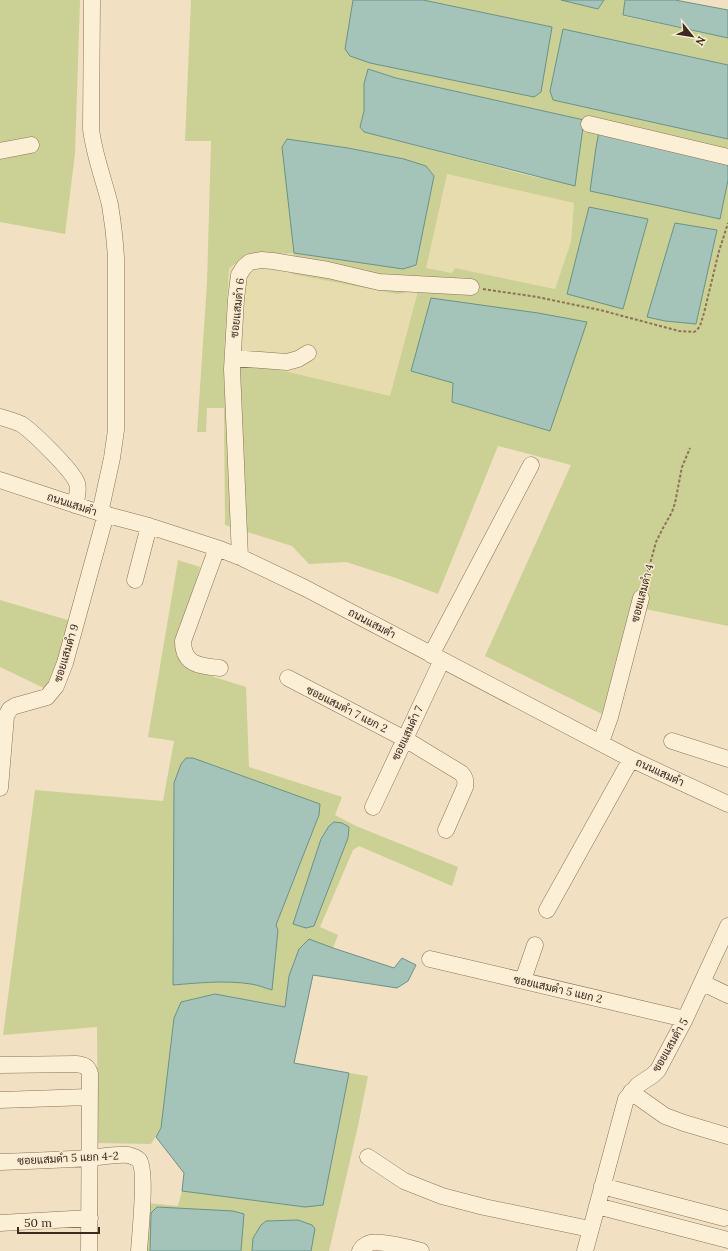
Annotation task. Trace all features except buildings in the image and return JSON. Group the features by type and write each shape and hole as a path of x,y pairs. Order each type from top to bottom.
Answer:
{"street":[{"name":"ซอยแสมดำ 9","path":"0,786 6,716 4,713 15,706 47,697 56,686 65,663 103,513 116,430 115,235 110,206 93,147 91,129 92,0"},
{"path":"589,124 728,157"},
{"path":"0,151 31,145"},
{"name":"ซอยแสมดำ 6","path":"240,557 232,369 236,299 239,275 244,267 250,262 273,260 386,282 470,287"},
{"path":"233,358 286,362 298,359 308,353"},
{"path":"0,417 20,424 33,433 70,472 77,483 78,494 75,504"},
{"name":"ซอยแสมดำ 7","path":"373,807 405,739 437,657 531,465"},
{"name":"ถนนแสมดำ","path":"0,480 149,526 240,557 305,588 631,759 728,804"},
{"path":"135,580 149,526"},
{"path":"217,548 183,641 183,650 186,656 194,663 220,668"},
{"name":"ซอยแสมดำ 4","path":"601,742 610,717 641,598"},
{"name":"ซอยแสมดำ 7 แยก 2","path":"288,678 405,739 461,772 465,777 465,786 446,830"},
{"path":"672,741 728,759"},
{"path":"548,910 631,759"},
{"name":"ซอยแสมดำ 5","path":"585,1251 626,1099 638,1085 658,1070 686,1019 728,926"},
{"path":"523,980 535,945"},
{"name":"ซอยแสมดำ 5 แยก 2","path":"430,959 686,1019"},
{"path":"703,983 728,995"},
{"path":"0,1065 76,1064 88,1068 90,1074 89,1251"},
{"path":"631,1092 665,1116 728,1136"},
{"path":"0,1100 89,1097"},
{"name":"ซอยแสมดำ 5 แยก 4-2","path":"0,1162 126,1155 136,1157 140,1161 142,1167 143,1181 139,1251"},
{"path":"368,1158 404,1181 442,1196 484,1207 590,1229"},
{"path":"602,1186 724,1218"},
{"path":"597,1206 728,1240"},
{"path":"0,1223 90,1218"},
{"path":"360,1251 362,1247 371,1242 421,1251"}],"path":[{"path":"470,287 500,290 584,307 679,331 694,332 700,326 719,251 728,223"},
{"name":"ซอยแสมดำ 4","path":"641,598 656,542 674,508 682,467 690,448"}],"shaded area":[{"path":"446,174 574,203 571,242 555,289 455,268 452,273 425,268"},
{"path":"294,253 292,274 418,291 390,397 224,357 229,268 247,256"}],"green space":[{"path":"0,0 80,0 75,154 65,234 0,222"},
{"path":"191,0 353,0 345,49 552,27 423,0 561,0 598,9 604,0 625,0 623,16 728,38 728,65 563,29 550,91 553,100 728,139 728,149 590,190 719,219 728,180 728,626 630,607 602,714 485,656 571,465 498,446 438,594 396,578 346,562 309,564 292,546 225,525 224,408 207,408 206,432 197,432 207,283 211,141 185,141","holes":["368,69 396,78 584,120 575,185 531,176 364,132 360,127 364,111 364,84","287,139 348,148 404,159 416,265 403,269 294,253","447,174 574,203 571,242 555,289 455,268 452,273 426,268","293,253 292,274 397,294 418,291 390,396 224,357 229,268 247,256","453,383 550,431 452,402"]},
{"path":"178,560 200,567 181,635 192,670 246,687 249,767 342,797 335,815 356,826 458,867 452,886 359,846 353,850 320,927 338,935 333,948 309,939 289,976 285,1007 215,994 181,1002 174,1018 161,1128 151,1144 98,1143 97,1027 3,1035 35,790 163,801 174,741 148,737","holes":["193,758 320,804 319,815 276,925 272,990 254,984 231,982 173,985 174,783 181,764","348,838 314,925 306,928"]},
{"path":"0,600 71,621 55,676 46,689 0,667"},
{"path":"349,1073 368,1076 329,1251 311,1251 315,1229 253,1238 252,1251 241,1251 244,1214 151,1213 150,1251 145,1251 148,1203 178,1206 182,1191 305,1207 323,1205"}],"water":[{"path":"353,0 423,0 552,27 541,92 534,97 370,63 350,56 345,49"},
{"path":"561,0 604,0 598,9"},
{"path":"625,0 675,0 728,10 728,38 623,15"},
{"path":"563,29 728,65 728,139 553,100 550,91"},
{"path":"368,69 396,78 584,120 575,186 364,132 360,127 364,111 364,84"},
{"path":"601,122 728,149 728,180 720,219 590,191"},
{"path":"287,139 348,148 404,159 426,166 434,176 416,265 403,269 294,253 282,147"},
{"path":"589,207 648,219 623,309 567,294"},
{"path":"675,223 717,230 696,324 665,321 647,317"},
{"path":"431,298 538,313 587,322 550,431 452,402 453,383 411,371"},
{"path":"186,758 193,758 320,804 319,815 276,925 278,930 272,990 254,984 231,982 173,985 174,783 181,764"},
{"path":"334,822 342,823 349,827 348,838 314,926 306,928 293,924 321,839 329,826"},
{"path":"309,939 394,968 402,958 416,965 408,981 397,988 313,975 294,1063 349,1073 323,1205 305,1207 182,1191 184,1173 156,1137 161,1128 174,1018 181,1002 215,994 285,1007 289,976 299,949"},
{"path":"157,1207 233,1211 244,1214 241,1251 150,1251 151,1213"},
{"path":"298,1220 312,1225 315,1229 311,1251 252,1251 253,1238 261,1225 266,1221"}]}
